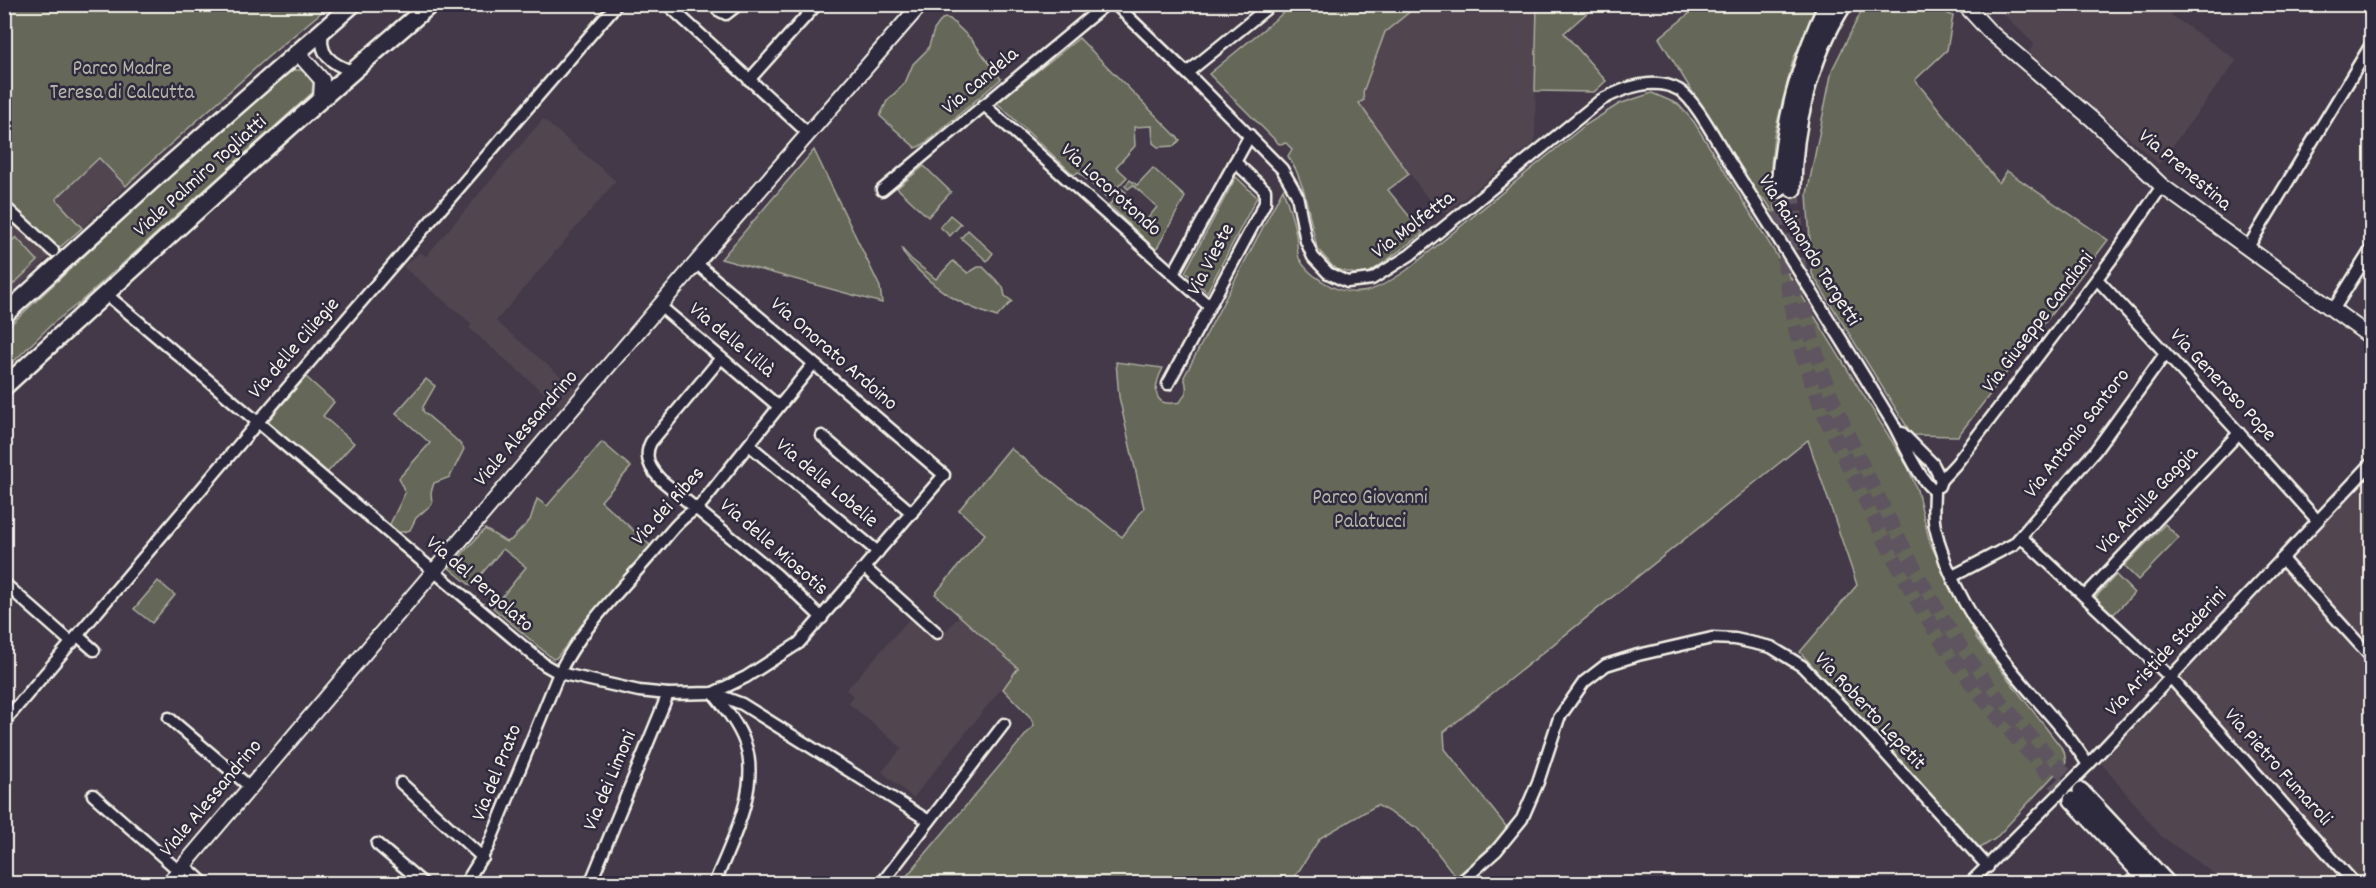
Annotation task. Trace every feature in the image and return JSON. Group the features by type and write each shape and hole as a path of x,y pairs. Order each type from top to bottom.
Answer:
{"main road":[{"name":"Viale Palmiro Togliatti","path":"4,315 353,4"},
{"name":"Viale Palmiro Togliatti","path":"4,387 321,99 431,4"},
{"path":"1827,4 1806,53 1791,102 1782,151 1786,189 1794,160 1805,98 1825,41 1844,4"},
{"path":"2151,884 2076,795 2168,884"}],"street":[{"name":"Via delle Ciliegie","path":"4,722 617,4"},
{"path":"667,4 809,134"},
{"path":"714,4 720,12 726,14 739,4"},
{"path":"749,80 817,4"},
{"name":"Viale Alessandrino","path":"168,884 696,263 921,4"},
{"name":"Via Candela","path":"882,190 1106,4"},
{"name":"Via Molfetta","path":"1115,4 1250,135 1290,178 1298,195 1306,241 1318,264 1336,278 1357,282 1381,275 1427,243 1601,100 1628,88 1652,84 1674,88 1688,99"},
{"path":"1187,73 1272,4"},
{"name":"Via Prenestina","path":"1954,4 1980,22 2093,120 2162,186 2372,338"},
{"name":"Via Prenestina","path":"1964,4 1980,22"},
{"path":"324,28 321,40 324,53 337,66 353,71"},
{"path":"2247,249 2372,44"},
{"path":"297,52 322,80 321,99"},
{"name":"Via Raimondo Targetti","path":"1688,99 1893,424 1925,483 1934,490"},
{"name":"Via Locorotondo","path":"984,105 1209,306"},
{"path":"1173,274 1250,135"},
{"name":"Via Vieste","path":"1168,384 1266,198 1261,186 1235,162"},
{"name":"Via Giuseppe Candiani","path":"1941,480 1956,464 2097,279 2162,186"},
{"path":"4,206 53,251"},
{"path":"2333,310 2372,248"},
{"name":"Via Onorato Ardoino","path":"696,263 944,475"},
{"name":"Via Generoso Pope","path":"2097,279 2317,520"},
{"name":"Via del Pergolato","path":"105,293 527,652 559,673 629,689 668,694 713,693 746,677 790,650 822,618 944,475"},
{"name":"Via delle Lillà","path":"660,306 778,406"},
{"name":"Via Antonio Santoro","path":"1953,576 2014,544 2021,537 2095,451 2165,354"},
{"name":"Via delle Miosotis","path":"721,358 654,440 647,453 649,463 658,477 782,579 822,618"},
{"name":"Via dei Ribes","path":"559,673 569,652 585,630 690,512 698,508 810,368"},
{"name":"Via Raimondo Targetti","path":"1893,424 1936,467 1941,480"},
{"name":"Via Achille Gaggia","path":"2085,596 2239,433"},
{"path":"822,436 912,513"},
{"name":"Via delle Lobelie","path":"749,445 878,552"},
{"path":"1916,464 1923,454"},
{"name":"Via Aristide Staderini","path":"1969,884 2088,765 2372,463"},
{"path":"1941,480 1934,490 1935,528 1953,576 1973,616 1992,645 2069,737 2088,765"},
{"name":"Via Pietro Fumaroli","path":"2021,537 2171,678 2355,884"},
{"path":"2282,559 2372,658"},
{"path":"865,568 937,633"},
{"path":"4,583 75,639 94,650"},
{"name":"Via Roberto Lepetit","path":"1459,884 1496,851 1522,819 1559,718 1584,682 1606,665 1712,638 1735,639 1771,647 1802,666 1988,867"},
{"name":"Via del Prato","path":"465,884 483,858 559,673"},
{"path":"713,693 742,704 928,821"},
{"path":"713,693 742,735 749,755 750,773 749,788 714,884"},
{"name":"Via dei Limoni","path":"590,884 668,694"},
{"path":"170,718 250,787"},
{"path":"881,884 1004,724"},
{"path":"401,783 483,858"},
{"path":"93,795 181,868 205,884"},
{"path":"377,844 424,884"}],"shaded area":[{"path":"1418,5 1537,5 1535,142 1446,213 1426,196 1361,107 1364,100 1363,92 1385,32"},
{"path":"1994,5 2178,5 2171,15 2237,60 2159,164 2029,52 2034,44"},
{"path":"543,119 616,181 496,321 577,390 562,409 469,328 472,324 403,267 420,252 426,256"},
{"path":"100,158 126,186 82,228 56,199"},
{"path":"5,217 50,256 5,299"},
{"path":"2371,474 2371,883 2227,883 2161,836 2101,763"},
{"path":"960,615 1018,668 913,798 882,772 902,748 848,703 854,696 846,690 910,618 937,641"}],"green space":[{"path":"1865,4 1930,5 1953,16 1947,50 1915,80 1999,183 2007,171 2108,240 1958,436 1912,435 1812,274 1807,194 1832,70"},
{"name":"Parco Madre Teresa di Calcutta","path":"4,5 330,5 268,57 126,186 99,158 56,199 82,228 50,256 5,217"},
{"path":"1293,5 1418,5 1385,32 1363,92 1364,100 1359,103 1409,174 1388,190 1423,233 1371,272 1360,275 1335,269 1317,248 1304,191 1288,156 1292,149 1286,143 1279,144 1209,74"},
{"path":"1537,5 1596,5 1564,33 1606,81 1594,92 1535,91"},
{"path":"1700,5 1817,5 1793,60 1774,135 1769,187 1778,220 1766,201 1753,190 1659,38"},
{"path":"942,19 950,19 972,40 1001,79 924,144 916,148 880,116 887,101 905,83 913,64 928,49 934,30"},
{"path":"1079,38 1180,140 1174,146 1158,147 1153,143 1152,126 1134,127 1135,146 1116,167 1127,177 1107,198 1078,172 1074,175 997,103"},
{"path":"292,70 301,70 310,75 313,84 312,93 80,302 52,324 5,370 5,330 142,202"},
{"name":"Parco Giovanni Palatucci","path":"1652,93 1678,104 1694,122 1908,467 1917,490 1930,543 1977,639 2064,751 2066,762 1995,839 1979,849 1976,848 1800,652 1857,585 1808,440 1444,732 1445,749 1509,830 1456,877 1419,829 1377,805 1320,838 1291,883 900,884 1034,725 1030,717 1003,689 1018,668 935,594 985,534 959,510 1010,448 1122,537 1144,508 1119,397 1116,362 1163,368 1156,389 1159,399 1171,403 1180,402 1186,390 1184,377 1283,189 1295,228 1299,258 1303,265 1334,288 1345,291 1366,291 1386,283 1407,270 1584,126 1619,104"},
{"path":"814,150 880,287 882,303 721,259"},
{"path":"924,166 951,192 928,217 897,188"},
{"path":"1153,168 1185,197 1156,250 1109,205 1122,189 1126,192 1119,200 1144,223 1157,207 1133,185 1128,189 1125,186 1130,180 1137,185"},
{"path":"1236,177 1257,197 1207,292 1185,272"},
{"path":"950,215 961,224 950,236 940,227"},
{"path":"968,230 993,253 987,261 961,238"},
{"path":"16,237 38,261 5,292 5,248"},
{"path":"902,249 936,279 953,261 968,273 978,267 983,267 1003,287 1005,296 1012,301 997,317 964,304 945,293 927,278 908,260"},
{"path":"306,377 334,402 323,416 354,443 326,474 269,425 269,420"},
{"path":"426,379 435,386 423,411 464,449 450,477 434,483 431,492 432,504 416,518 410,530 398,532 391,528 390,524 405,493 399,478 430,443 396,413"},
{"path":"602,442 631,467 601,501 651,546 553,659 493,608 526,567 503,549 471,586 449,568 485,529 506,542 511,540 530,520 537,499 547,506"},
{"path":"2165,524 2179,538 2138,580 2124,566"},
{"path":"2116,575 2134,593 2112,616 2094,599"},
{"path":"158,581 175,595 152,623 134,609"}],"tunnel":[{"path":"1779,189 1785,268 1795,327 1811,382 1841,451 1879,529 1938,636 1995,712 2072,800"},
{"path":"1793,189 1800,277 1810,329 1822,371 1857,453 1917,574 1964,652 2005,707 2081,791"}]}
